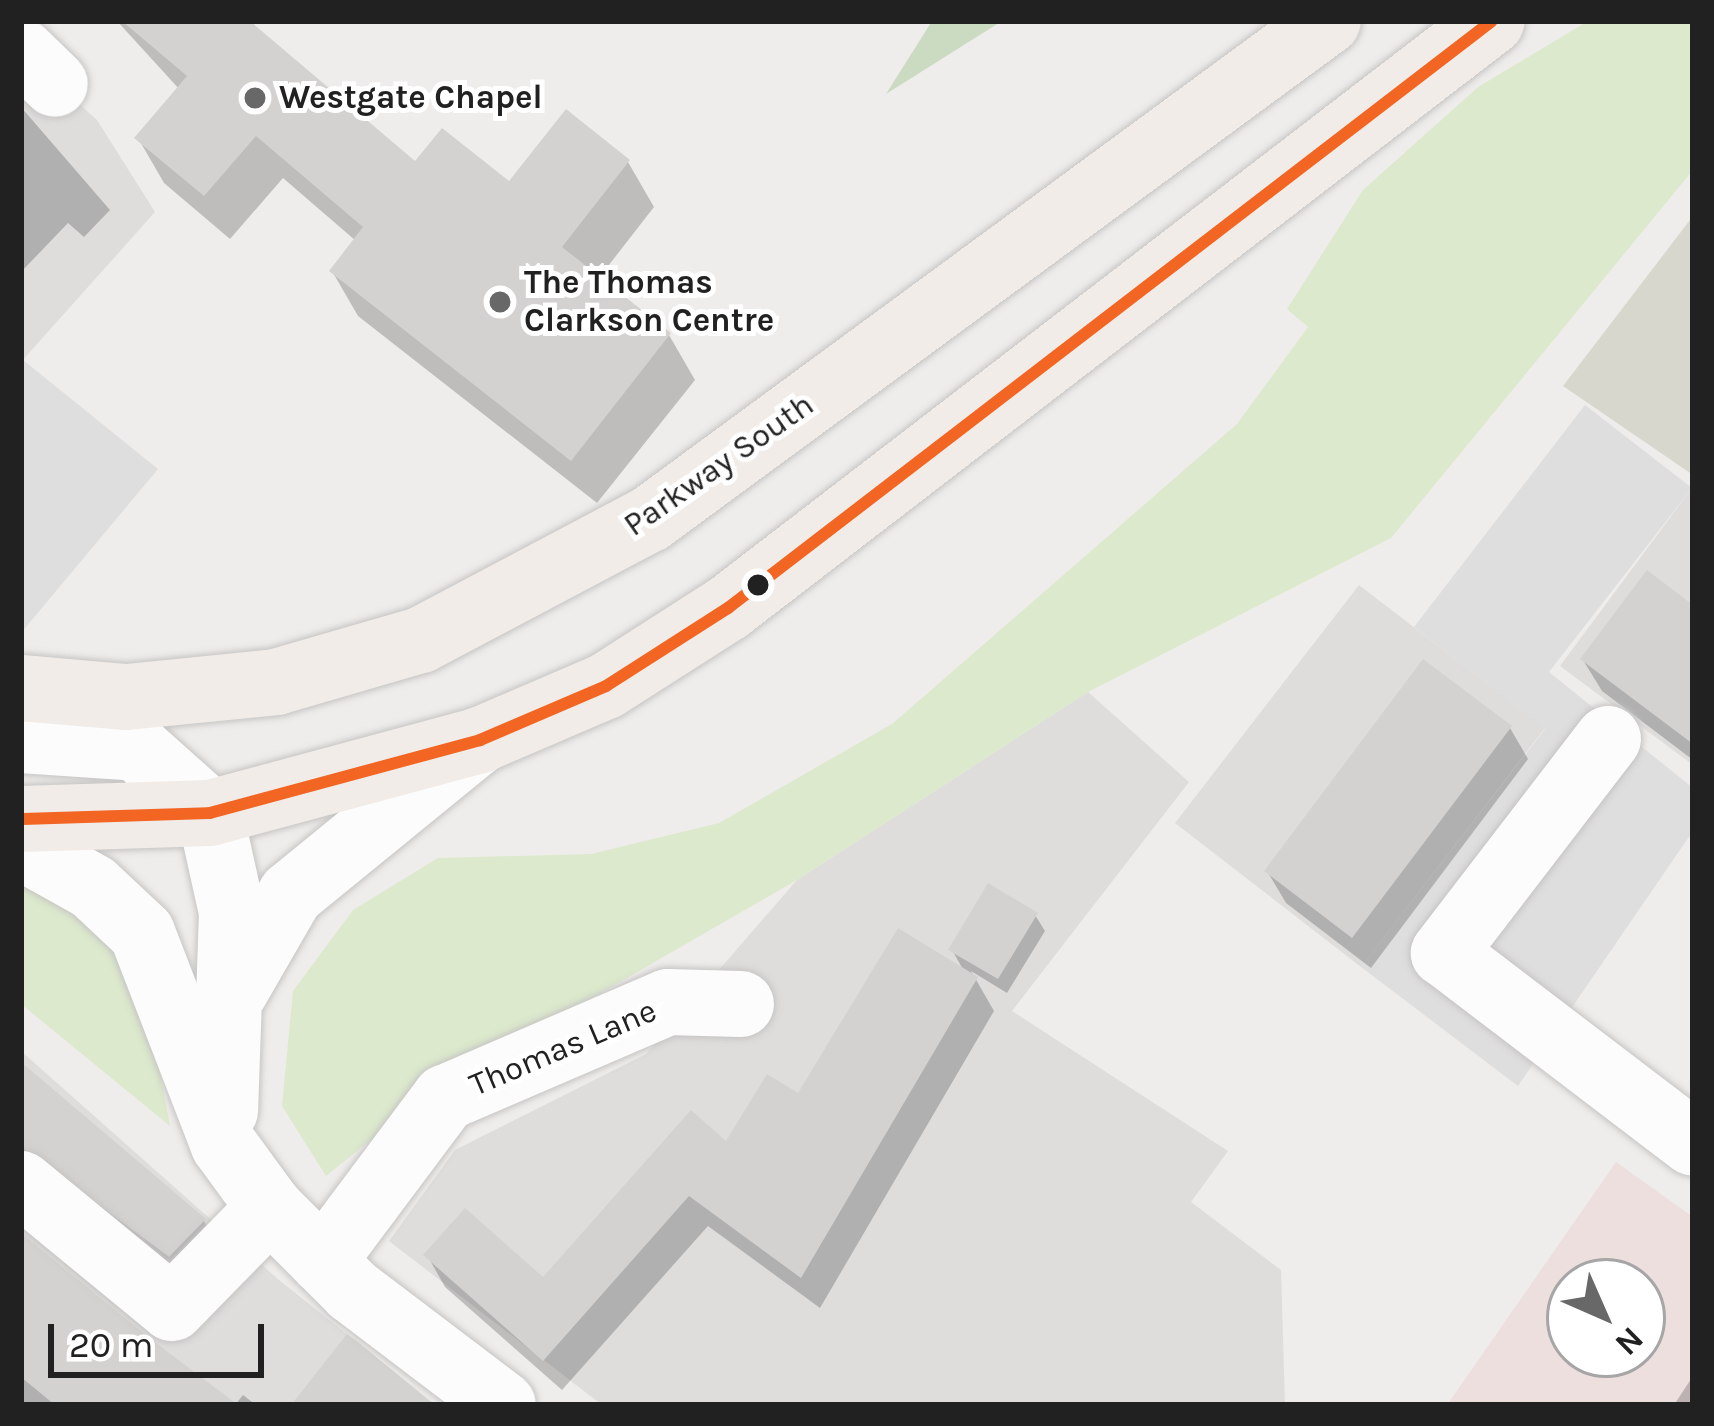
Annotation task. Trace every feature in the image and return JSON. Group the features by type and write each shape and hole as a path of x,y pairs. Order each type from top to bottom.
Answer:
{"main road":[{"name":"Parkway South","path":"21,688 127,697 276,682 421,640 650,519 1328,21"},
{"path":"21,819 210,813 480,740 606,686 728,608 1492,21"}],"street":[{"path":"1608,739 1444,953 1693,1143"},
{"path":"21,740 137,748 210,813 232,912 224,1145"},
{"path":"230,1001 291,894 480,740"},
{"path":"21,847 93,887 142,933 224,1145 270,1208 323,1261 503,1405"},
{"name":"Thomas Lane","path":"323,1261 445,1098 668,1002 741,1004"},
{"path":"21,1184 172,1308 270,1208"}],"shaded area":[{"path":"21,52 97,120 155,212 21,362"},
{"path":"1693,216 1693,475 1563,386"},
{"path":"21,362 158,469 21,633"},
{"path":"1585,405 1692,488 1549,672 1693,788 1693,831 1518,1086 1361,967 1545,729 1414,627"},
{"path":"1693,489 1693,765 1560,666"},
{"path":"1359,585 1545,728 1361,967 1175,823"},
{"path":"1088,692 1189,782 1012,1011 1228,1151 1191,1202 1281,1270 1285,1405 602,1405 389,1241 455,1150 646,1054 797,880"},
{"path":"21,1051 279,1280 436,1405 21,1405"},
{"path":"1616,1162 1693,1217 1693,1405 1447,1405 1546,1263 1546,1378 1666,1378 1666,1258 1549,1258"}],"green space":[{"path":"932,21 1002,21 886,94"},
{"path":"1588,21 1693,21 1693,170 1391,538 1088,692 797,880 434,1089 326,1176 282,1106 293,991 353,910 438,858 591,854 719,823 892,724 1237,424 1308,327 1287,309 1363,190 1478,87"},
{"path":"21,873 106,930 147,1004 170,1126 21,1004"}],"building":[{"name":"The Thomas Clarkson Centre","path":"122,21 250,21 415,161 442,128 509,181 566,109 630,160 562,247 671,333 571,461 329,271 363,227 256,136 204,196 134,138 187,76"},
{"path":"1647,570 1693,605 1693,744 1580,659"},
{"path":"1423,659 1512,726 1352,938 1264,871"},
{"path":"988,883 1038,913 998,979 948,950"},
{"path":"898,928 978,977 801,1278 689,1196 543,1361 423,1255 465,1208 543,1277 691,1110 726,1141 767,1074 798,1093"},
{"path":"21,1062 206,1219 169,1257 21,1147"},
{"path":"21,1233 238,1405 55,1405 21,1377"},
{"path":"347,1334 357,1341 434,1405 291,1405"}],"transit line":[{"path":"21,819 210,813 480,740 606,686 728,608 1492,21"}],"place":[{"name":"Westgate Chapel","path":"255,98"},
{"name":"The Thomas Clarkson Centre","path":"500,302"}]}
